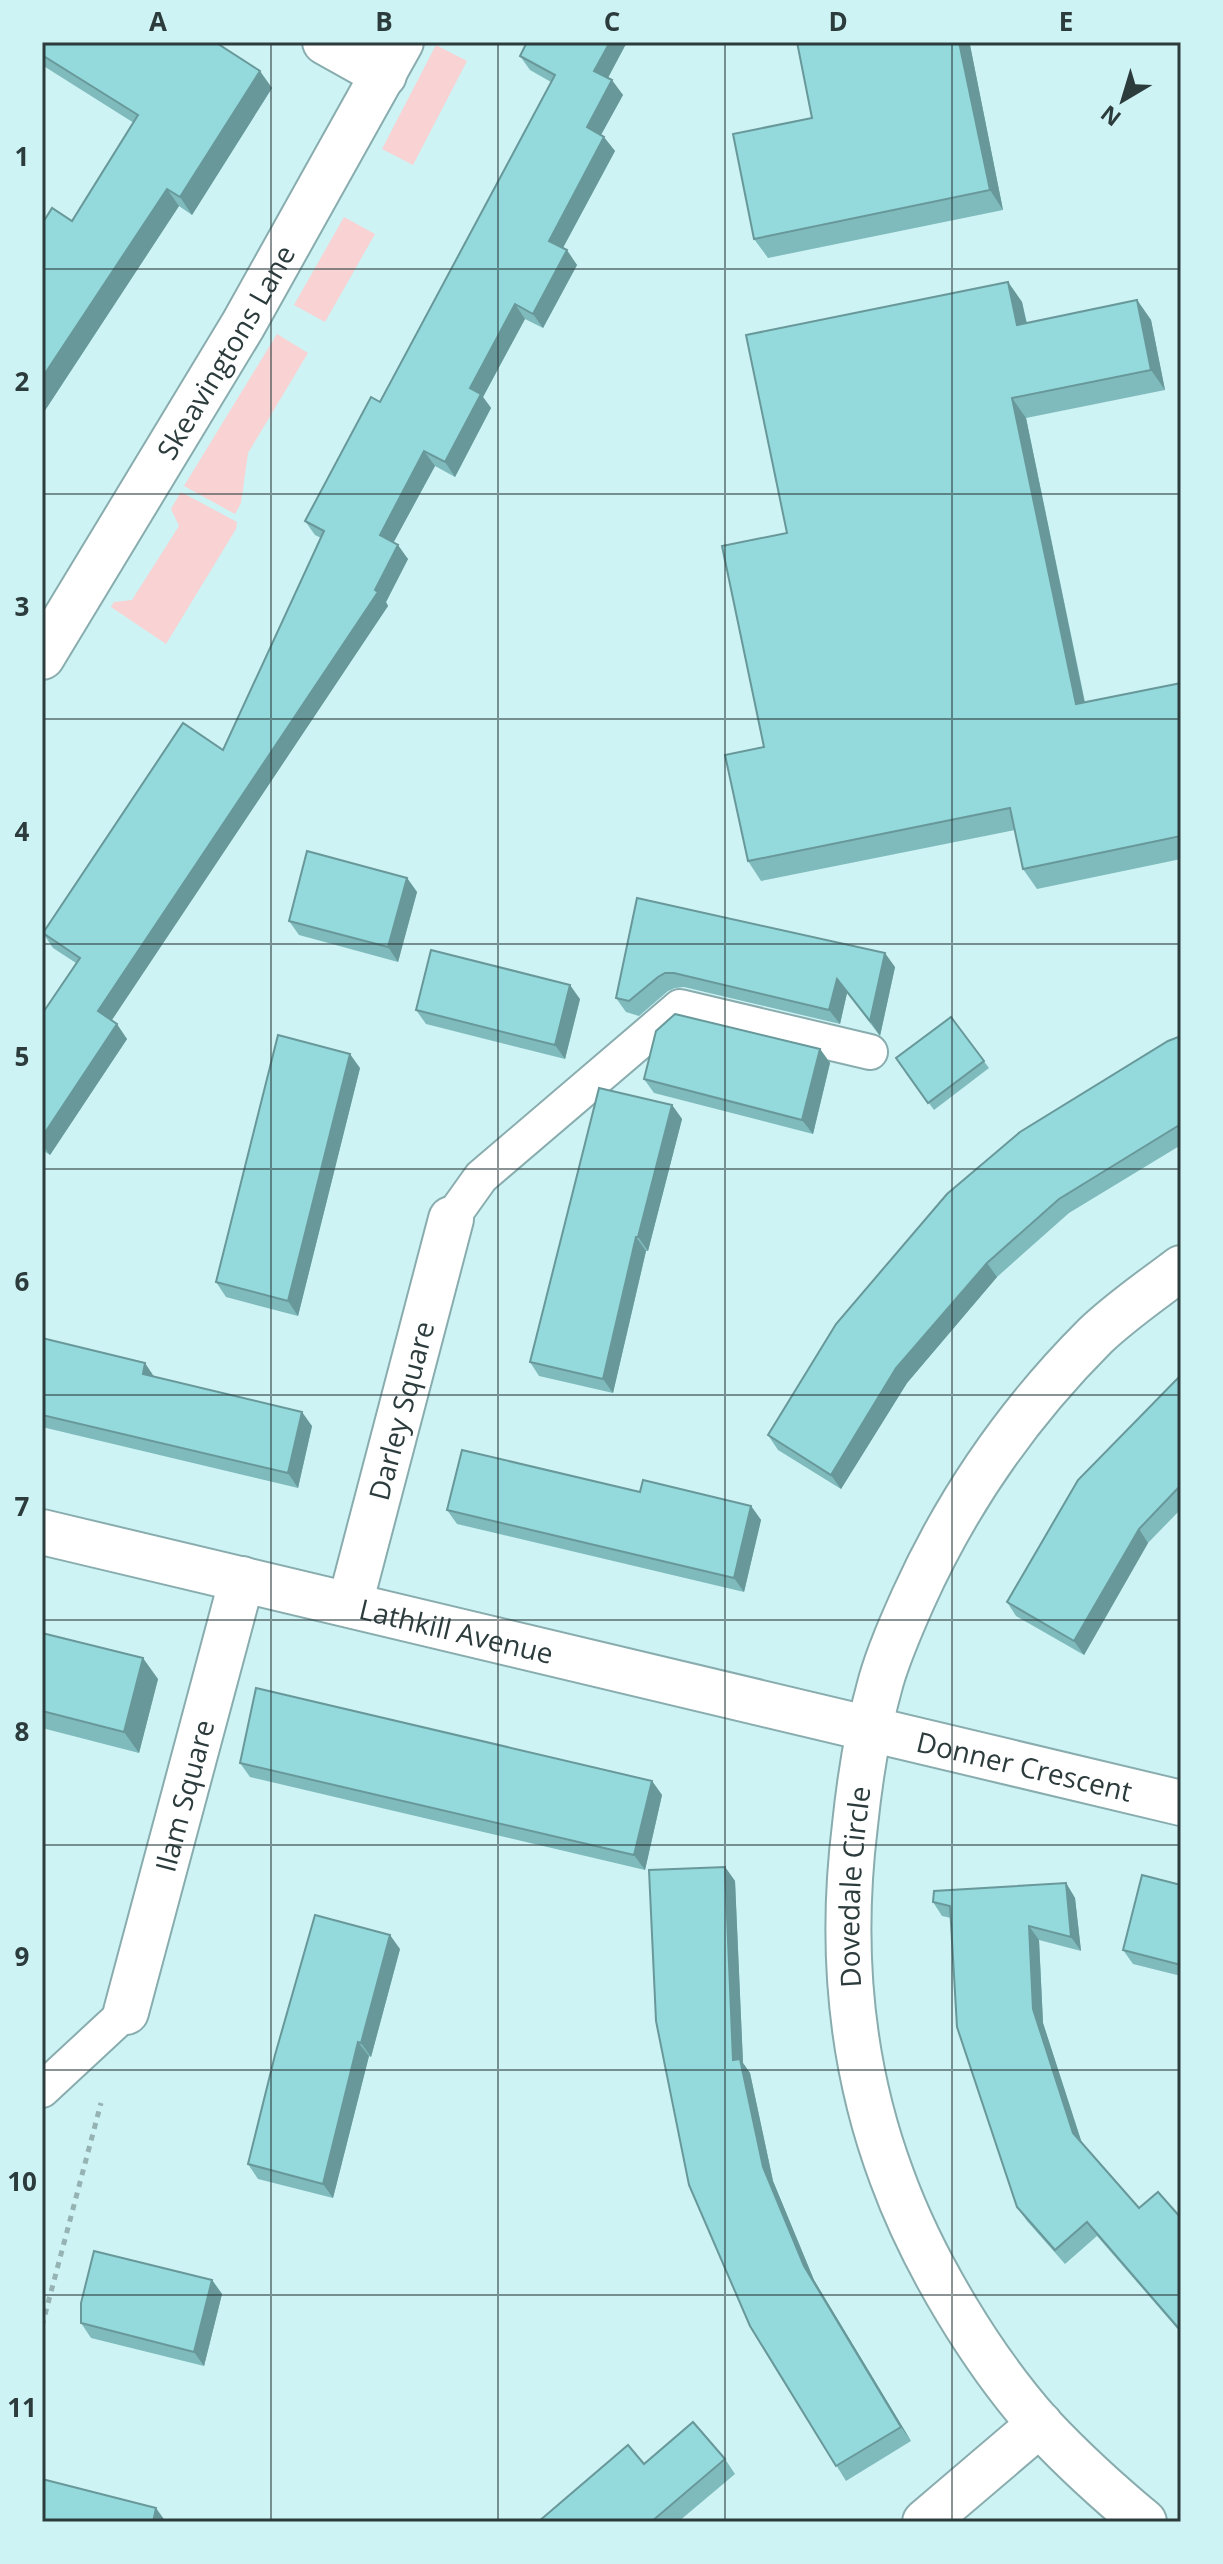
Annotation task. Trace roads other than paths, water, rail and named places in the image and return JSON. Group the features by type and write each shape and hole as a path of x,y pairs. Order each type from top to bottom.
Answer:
{"street":[{"path":"325,42 393,58"},
{"name":"Skeavingtons Lane","path":"42,657 197,404 393,58"},
{"name":"Darley Square","path":"350,1604 451,1219"},
{"name":"Dovedale Circle","path":"1144,2522 1077,2463 1040,2424 1000,2374 960,2314 925,2250 892,2178 866,2091 851,2011 846,1944 849,1868 870,1727 894,1642 923,1576 961,1506 1003,1442 1097,1335 1181,1268"},
{"name":"Lathkill Avenue","path":"42,1532 870,1727"},
{"name":"Ilam Square","path":"126,2012 242,1579"},
{"name":"Donner Crescent","path":"870,1727 1181,1803"},
{"path":"925,2522 1040,2424"}],"lane":[{"path":"451,1219 481,1177 680,1007 870,1052"},
{"path":"42,2090 126,2012"}]}
